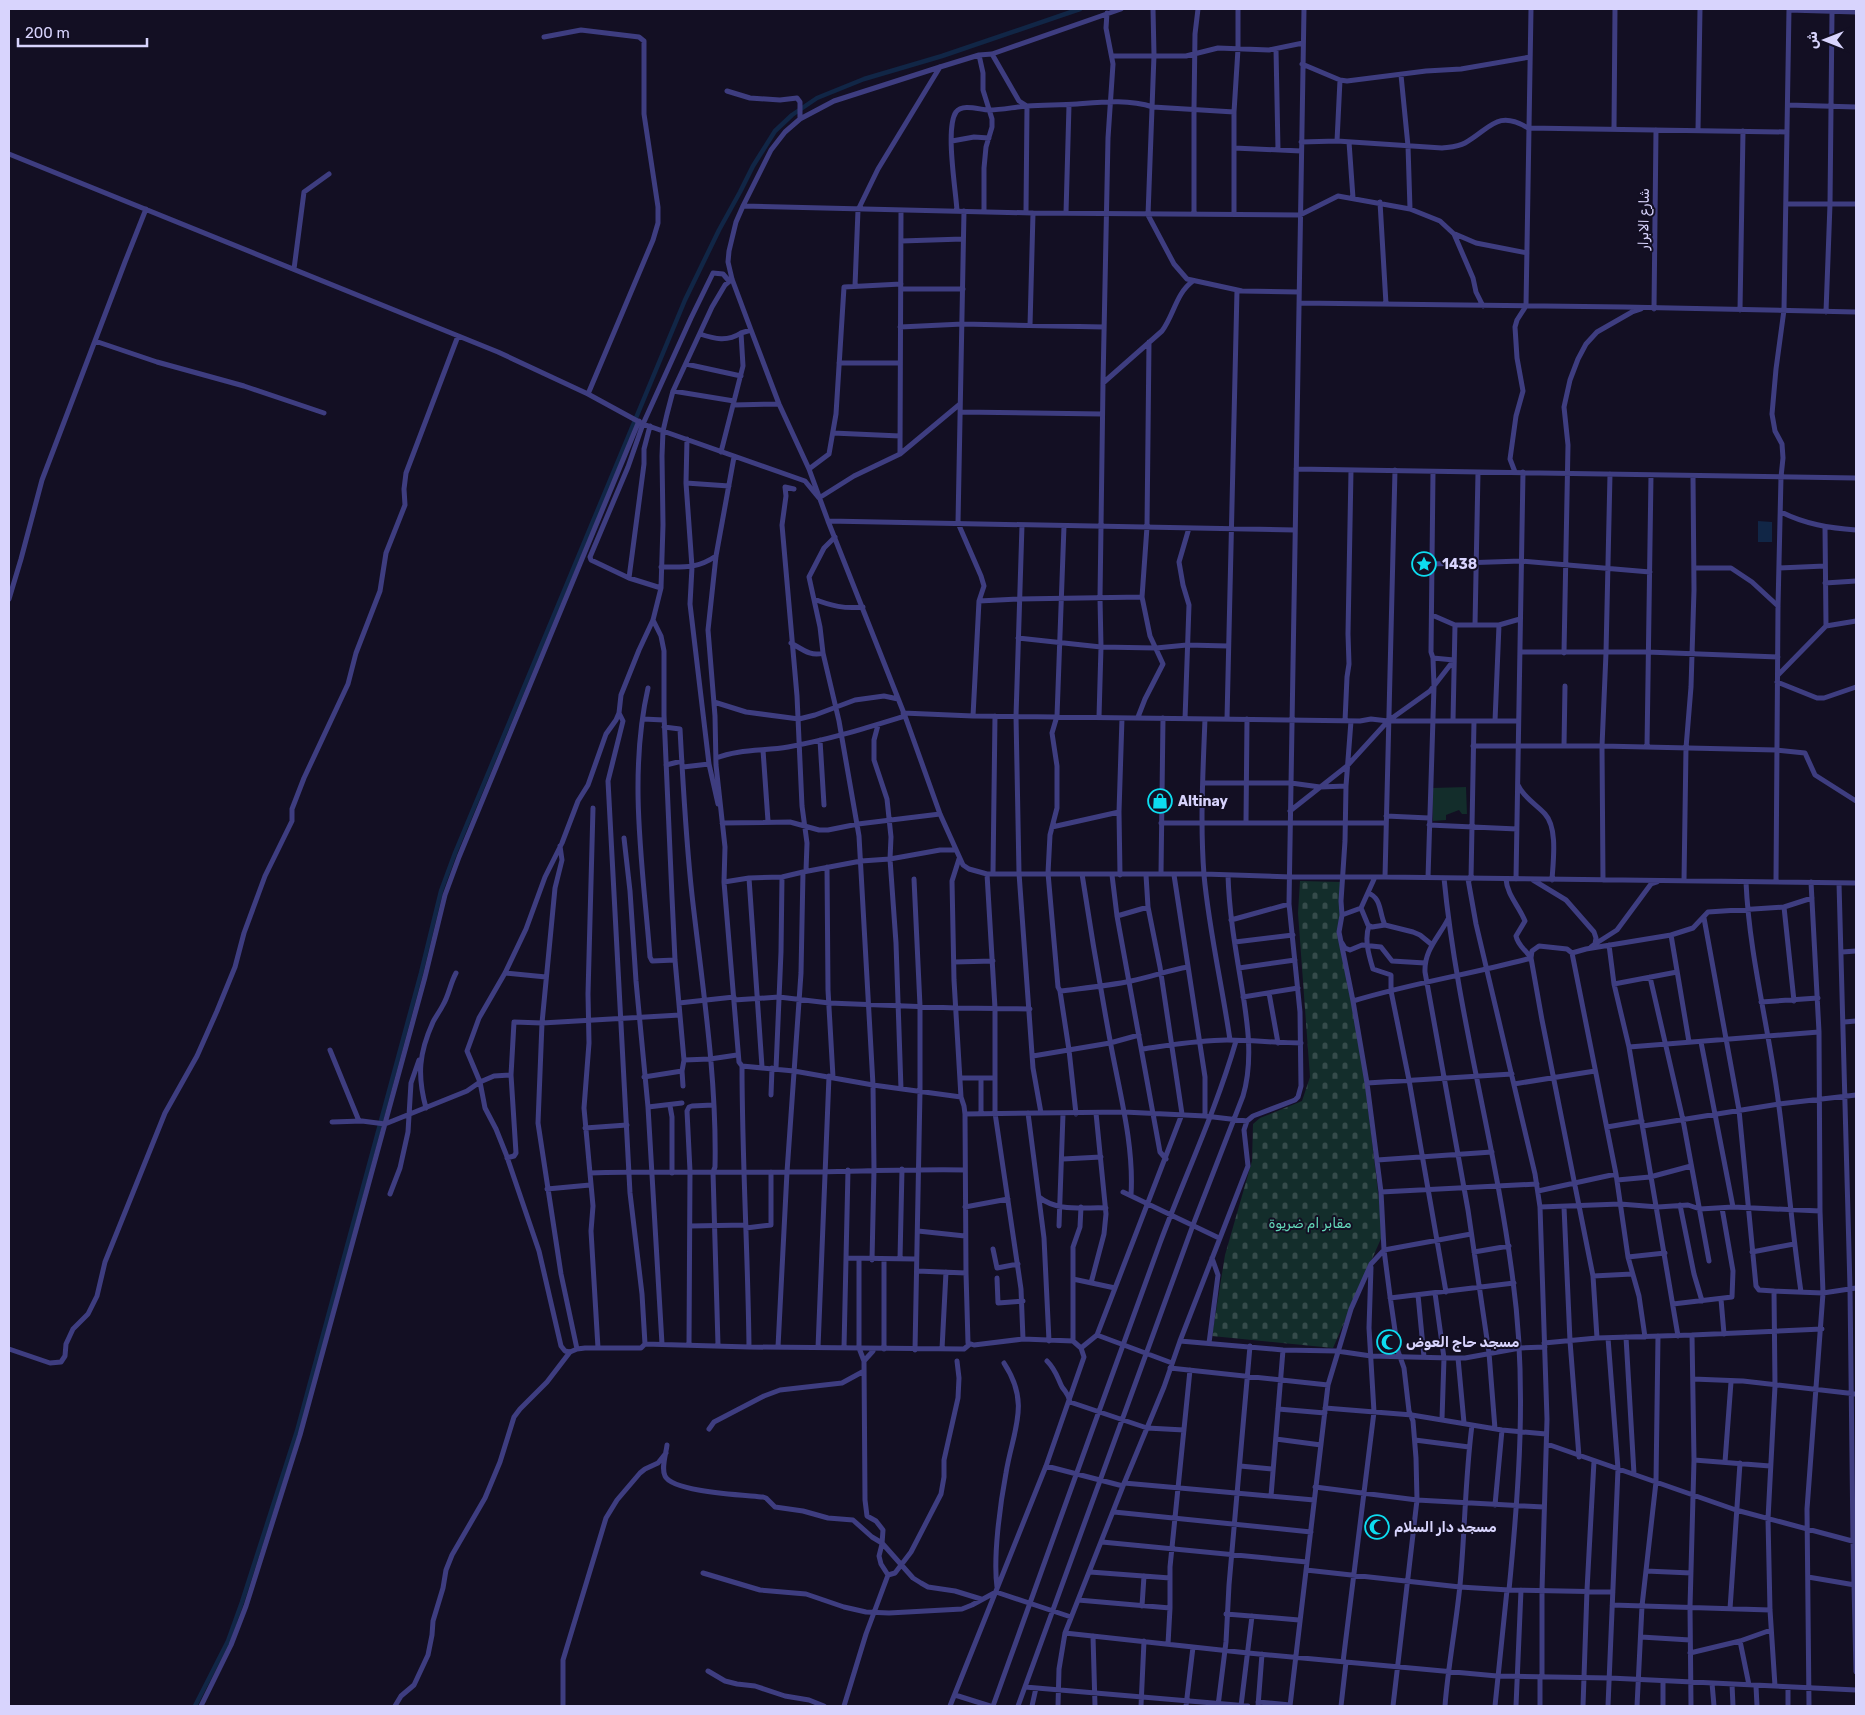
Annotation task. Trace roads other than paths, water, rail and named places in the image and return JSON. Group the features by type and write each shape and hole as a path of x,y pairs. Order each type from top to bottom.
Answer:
{"street":[{"path":"1121,9 992,54 979,55 834,101 800,118 785,132 771,150 742,206 728,251 730,280 779,404 809,469 904,714 940,814 963,865 969,869 990,873 1856,883"},
{"path":"1153,9 1153,107 1148,215 1174,264 1183,276 1194,281 1237,290 1299,292"},
{"path":"1194,213 1195,44 1198,9"},
{"path":"1234,214 1234,112 1238,49 1238,9"},
{"path":"1058,1706 1061,1650 1065,1633 1164,1387 1180,1340 1248,1166 1244,1134 1247,1121 1253,1116 1284,1105 1298,1097 1301,1086 1298,988 1289,904 1291,877 1290,811 1304,9"},
{"path":"1515,472 1510,459 1516,416 1522,391 1515,327 1526,306 1531,9"},
{"path":"1614,129 1616,9"},
{"path":"1698,130 1700,9"},
{"path":"1776,882 1778,606 1783,458 1782,444 1775,431 1772,414 1784,310 1789,9 1856,12"},
{"path":"1826,312 1832,106 1832,12"},
{"path":"1099,717 1102,414 1112,56 1106,28 1107,13"},
{"path":"544,37 581,30 639,37 644,40 644,114 658,207 658,223 653,240 588,394"},
{"path":"1112,56 1186,56 1218,48 1276,49 1303,43"},
{"path":"1276,49 1278,150"},
{"path":"992,54 1019,101 1027,106"},
{"path":"979,55 983,73 983,90 992,119 984,168 984,211"},
{"path":"1302,64 1340,80 1347,81 1461,69 1530,57"},
{"path":"855,286 858,210 878,168 940,67"},
{"path":"1401,75 1408,146 1410,208"},
{"path":"1337,141 1340,80"},
{"path":"727,91 750,98 780,100 797,98 800,102 800,118"},
{"path":"957,211 952,141 953,121 956,112 960,109 989,110 1110,101 1153,107 1234,112"},
{"path":"1066,213 1069,105"},
{"path":"1788,105 1856,107"},
{"path":"1026,212 1027,106"},
{"path":"1301,142 1337,141 1442,148 1464,143 1490,125 1505,119 1518,122 1528,128 1787,132"},
{"name":"شارع الابرار","path":"1654,309 1656,130"},
{"path":"1740,310 1743,131"},
{"path":"952,141 974,137 989,138"},
{"path":"1349,142 1353,198"},
{"path":"1234,148 1301,151"},
{"path":"9,154 540,370 641,423 805,481 820,498"},
{"path":"294,269 304,192 328,174"},
{"path":"742,206 1148,215 1194,213 1300,215 1338,196 1410,208 1440,221 1454,234 1476,243 1527,253"},
{"path":"1380,202 1386,304"},
{"path":"1786,204 1856,204"},
{"path":"9,600 22,559 42,480 146,209"},
{"path":"900,454 901,210"},
{"path":"964,211 958,523 984,586 979,601 973,716"},
{"path":"1030,326 1033,213"},
{"path":"1454,234 1483,306"},
{"path":"902,241 963,239"},
{"path":"201,1706 231,1645 246,1606 300,1435 448,887 641,423 713,273 722,274 730,280"},
{"path":"570,1352 565,1351 561,1346 539,1251 507,1158 496,1129 485,1108 480,1082 467,1051 478,1018 505,973 526,929 545,877 578,801 588,785 606,734 616,720 621,695 653,620 661,588 663,431 673,391 712,307 730,280"},
{"path":"1103,384 1168,323 1181,293 1194,281"},
{"path":"809,469 828,454 833,432 836,414 844,286 963,289"},
{"path":"1227,719 1237,290"},
{"path":"1299,303 1856,312"},
{"path":"1564,653 1568,444 1564,407 1570,380 1586,344 1597,332 1632,312 1644,308"},
{"path":"900,327 962,324 1104,327"},
{"path":"700,334 721,339 734,337 751,330"},
{"path":"721,452 741,376 743,357 741,333"},
{"path":"9,1349 50,1364 61,1362 65,1356 66,1344 73,1329 88,1314 94,1302 105,1262 151,1146 165,1114 197,1056 217,1011 235,967 244,933 265,876 292,822 292,809 304,778 348,684 356,653 380,591 386,553 405,505 406,473 458,336"},
{"path":"95,341 156,362 244,386 324,413"},
{"path":"1138,717 1163,664 1146,620 1142,597 1147,527 1149,342"},
{"path":"839,364 899,363"},
{"path":"686,364 741,376"},
{"path":"673,391 734,403 779,404"},
{"path":"820,498 854,476 900,454 960,404"},
{"path":"960,412 1102,414"},
{"path":"641,423 628,467 590,557 591,560 629,578 661,588"},
{"path":"629,578 644,464 644,449 650,426"},
{"path":"833,432 900,436"},
{"path":"687,440 686,484 692,567 690,604 709,764 715,795 721,812"},
{"path":"734,457 716,556 708,630 716,758 725,847 724,882 737,1055 742,1066 741,1116 749,1347"},
{"path":"1296,469 1856,478"},
{"path":"1351,470 1349,664 1346,677 1348,721 1347,766 1342,915 1339,928 1354,1002 1367,1083 1381,1192 1384,1250 1390,1298 1415,1440 1417,1500 1393,1706"},
{"path":"1385,877 1395,470"},
{"path":"1428,878 1434,686 1431,652 1433,472"},
{"path":"1475,625 1478,472"},
{"path":"1516,879 1523,472"},
{"path":"1603,880 1602,746 1610,474"},
{"path":"1647,748 1651,475"},
{"path":"1684,881 1686,748 1692,653 1694,568 1693,476"},
{"path":"686,484 729,486"},
{"path":"778,1347 787,1172 799,998 806,843 782,524 786,496 785,488 794,489"},
{"path":"1781,512 1794,519 1825,527 1856,530"},
{"path":"828,521 1295,530"},
{"path":"1022,526 1016,716 1019,872 1033,1056 1041,1113"},
{"path":"1064,526 1057,716 1052,729 1057,766 1056,808 1052,827 1048,873 1058,987 1069,1050 1076,1114"},
{"path":"1825,527 1826,626"},
{"path":"1185,719 1189,605 1179,562 1189,528"},
{"path":"835,537 824,548 809,577 858,824 872,1085 874,1170 872,1260"},
{"path":"661,567 692,567 701,565 716,556"},
{"path":"1432,564 1521,561 1650,572"},
{"path":"1779,568 1825,566"},
{"path":"1694,568 1731,568 1752,582 1778,606"},
{"path":"1825,583 1856,581"},
{"path":"979,601 1142,597"},
{"path":"814,598 837,607 849,609 863,607"},
{"path":"1432,615 1455,625 1499,625 1520,619"},
{"path":"653,620 663,645 664,727 676,960 684,1060 682,1071 683,1086"},
{"path":"1778,675 1826,626 1856,621"},
{"path":"1453,721 1455,625"},
{"path":"1495,721 1499,625"},
{"path":"1018,638 1101,647 1156,648 1187,644 1228,646"},
{"path":"792,643 809,653 817,655 823,653"},
{"path":"1520,652 1648,652 1778,657"},
{"path":"1433,658 1454,660"},
{"path":"1290,811 1347,766 1388,721 1430,691 1454,660"},
{"path":"1778,682 1817,698 1824,698 1856,687"},
{"path":"1564,746 1565,686"},
{"path":"648,688 642,719 639,779 639,841 650,957 652,961 676,960"},
{"path":"714,702 746,712 798,719 815,715 855,700 884,696 898,699"},
{"path":"618,714 623,721 608,781 612,875 622,1018 631,1205 642,1294 645,1344"},
{"path":"716,758 729,753 763,750 842,736 878,725 904,714 1348,721 1371,719 1388,721 1518,721"},
{"path":"995,716 990,873 995,1008 995,1113 1023,1301 1023,1339"},
{"path":"1120,874 1122,718"},
{"path":"1161,874 1163,718"},
{"path":"642,719 664,720"},
{"path":"955,1695 992,1706 1207,1116 1225,1078 1233,1041 1210,918 1204,874 1202,823 1205,719"},
{"path":"1246,823 1247,719"},
{"path":"1474,721 1469,879 1487,970 1537,1184 1540,1207 1546,1434 1540,1706"},
{"path":"878,725 874,740 874,760 887,799 889,820 899,1006 901,1088"},
{"path":"664,727 680,729 688,857 710,1059 716,1135 715,1167 713,1172 718,1345"},
{"path":"820,740 824,804"},
{"path":"1474,746 1602,746 1776,750 1805,753 1815,775 1856,801"},
{"path":"763,750 768,821"},
{"path":"666,765 682,761"},
{"path":"683,767 709,764"},
{"path":"1203,783 1291,783 1320,787 1346,786"},
{"path":"1518,784 1520,789 1548,816 1554,844 1552,880"},
{"path":"593,808 589,1043 584,1108 590,1173 598,1348"},
{"path":"1052,827 1120,812"},
{"path":"722,823 768,821 828,830 858,824 940,814"},
{"path":"1386,816 1429,818"},
{"path":"1161,823 1385,823"},
{"path":"1429,825 1517,829"},
{"path":"624,838 648,1107 662,1344"},
{"path":"560,846 562,860 555,888 542,1023 538,1123 547,1190 566,1301 577,1349"},
{"path":"724,882 749,878 782,877 804,871 861,861 890,859 940,850 956,850"},
{"path":"959,859 952,881 956,1008 961,1097 964,1103 965,1236 968,1340 970,1344"},
{"path":"818,1348 824,1171 831,1076 827,867"},
{"path":"1082,874 1100,986 1124,1112 1132,1175 1131,1195"},
{"path":"1112,875 1117,916 1160,1154 1166,1159"},
{"path":"1081,1348 1097,1335 1182,1114 1148,907 1146,875"},
{"path":"1174,875 1206,1076 1207,1116"},
{"path":"1018,1706 1193,1224 1244,1096 1249,1074 1248,1042 1231,920 1228,875"},
{"path":"771,1095 779,997 782,877"},
{"path":"1369,926 1361,908 1375,877"},
{"path":"749,878 762,1067"},
{"path":"914,878 920,1006 920,1169 916,1259 915,1350"},
{"path":"1444,878 1457,975 1499,1185 1509,1246 1520,1348 1520,1431 1517,1506 1495,1706"},
{"path":"1506,879 1509,893 1522,912 1524,921 1516,936 1518,943 1527,951 1531,958 1553,1078 1594,1276 1597,1338"},
{"path":"1532,880 1566,900 1594,932 1595,944"},
{"path":"1586,949 1617,930 1650,884 1665,881"},
{"path":"1746,882 1747,910 1760,1002 1768,1035 1779,1104 1801,1292"},
{"path":"1810,1706 1807,1530 1815,1390 1824,1293 1820,1211 1818,998 1811,882"},
{"path":"1839,883 1853,1288 1856,1672"},
{"path":"1368,893 1378,899 1381,916 1385,925"},
{"path":"1572,953 1671,935 1693,928 1708,912 1784,907 1812,898"},
{"path":"1231,920 1289,904"},
{"path":"1117,916 1148,907"},
{"path":"1784,907 1794,1001"},
{"path":"1342,915 1361,908"},
{"path":"1704,918 1739,1110 1756,1286 1759,1290 1824,1293 1853,1288"},
{"path":"1448,919 1431,944 1425,963 1426,982 1472,1234 1488,1353 1495,1429"},
{"path":"1369,926 1385,925 1417,933 1431,944"},
{"path":"1369,926 1366,933 1373,969 1391,975 1391,991 1409,1080 1446,1292"},
{"path":"1235,942 1293,935"},
{"path":"1671,935 1689,1042"},
{"path":"1341,941 1345,948 1350,950 1362,945 1382,947 1392,961 1425,963"},
{"path":"1531,958 1534,948 1541,945 1567,949 1572,953 1616,1174 1628,1257 1639,1296 1645,1337"},
{"path":"1608,946 1614,984 1630,1047 1650,1177 1658,1207 1678,1336"},
{"path":"1842,952 1856,951"},
{"path":"1354,1002 1426,982 1487,970 1531,958"},
{"path":"1239,968 1295,960"},
{"path":"954,962 993,962"},
{"path":"1060,991 1129,982 1168,970 1188,967"},
{"path":"1614,984 1677,972"},
{"path":"390,1194 400,1168 408,1132 411,1084 426,1037 434,1019 444,1005 449,984 456,973"},
{"path":"505,973 546,977"},
{"path":"1650,978 1683,1120 1709,1261"},
{"path":"1243,997 1298,988"},
{"path":"1270,992 1278,1043"},
{"path":"679,1003 704,999 779,997 829,1003 1030,1009"},
{"path":"1760,1002 1818,998"},
{"path":"507,1158 514,1156 516,1153 511,1075 514,1022 542,1023 680,1015"},
{"path":"1844,1022 1856,1021"},
{"path":"1630,1047 1819,1032"},
{"path":"1033,1056 1139,1035"},
{"path":"1142,1050 1199,1041 1301,1043"},
{"path":"1701,1042 1733,1207"},
{"path":"330,1050 359,1121"},
{"path":"684,1060 737,1055"},
{"path":"420,1058 421,1090 426,1108"},
{"path":"742,1066 774,1068 831,1076 872,1085 961,1097"},
{"path":"644,1077 682,1071"},
{"path":"1514,1084 1595,1071"},
{"path":"1367,1083 1512,1074"},
{"path":"332,1122 359,1121 385,1124 467,1091 480,1082 494,1076 511,1075"},
{"path":"960,1078 995,1078"},
{"path":"981,1078 981,1114"},
{"path":"1606,1127 1683,1120 1779,1104 1856,1095"},
{"path":"648,1107 670,1106 682,1103"},
{"path":"688,1345 690,1172 688,1108 692,1106 713,1105"},
{"path":"670,1106 672,1117 672,1173"},
{"path":"964,1114 1124,1112 1182,1114 1247,1121"},
{"path":"1092,1283 1104,1234 1106,1208 1096,1113"},
{"path":"1028,1114 1044,1238 1049,1341"},
{"path":"1060,1226 1063,1114"},
{"path":"585,1128 627,1125"},
{"path":"1377,1160 1492,1152"},
{"path":"1063,1158 1101,1157"},
{"path":"1617,1180 1650,1177 1692,1166"},
{"path":"900,1259 902,1169"},
{"path":"844,1348 848,1170"},
{"path":"590,1173 964,1170"},
{"path":"690,1226 746,1227 771,1225 771,1172"},
{"path":"1538,1191 1616,1174"},
{"path":"1381,1192 1537,1184"},
{"path":"547,1190 590,1185"},
{"path":"1123,1192 1219,1238"},
{"path":"1038,1196 1044,1201 1061,1207 1106,1208"},
{"path":"965,1207 1008,1199"},
{"path":"1540,1207 1620,1204 1658,1207 1688,1205 1700,1209 1733,1207 1820,1211"},
{"path":"1680,1205 1694,1274 1702,1301"},
{"path":"1073,1341 1073,1247 1080,1227 1081,1207"},
{"path":"1564,1207 1570,1341 1579,1456"},
{"path":"1673,1304 1730,1298 1733,1294 1732,1270 1722,1208"},
{"path":"918,1231 965,1236"},
{"path":"1262,1654 1258,1704 1290,1706 1294,1657 1328,1385 1351,1310 1371,1264 1384,1250 1472,1234"},
{"path":"1752,1252 1794,1244"},
{"path":"1474,1252 1509,1246"},
{"path":"993,1249 997,1268 1018,1264"},
{"path":"1628,1257 1665,1253"},
{"path":"846,1258 872,1260 916,1259"},
{"path":"1209,1343 1218,1275 1212,1258"},
{"path":"844,1706 866,1634 888,1575 879,1556 883,1530 876,1521 867,1516 866,1508 864,1361 859,1348 859,1259"},
{"path":"884,1260 884,1349"},
{"path":"1341,1706 1374,1412 1369,1323 1371,1264"},
{"path":"916,1271 966,1273"},
{"path":"942,1349 946,1272"},
{"path":"1594,1276 1632,1274"},
{"path":"998,1278 998,1303 1023,1301"},
{"path":"1073,1279 1115,1288"},
{"path":"1390,1298 1514,1283"},
{"path":"1774,1290 1776,1332 1775,1386 1768,1519 1770,1610 1775,1686"},
{"path":"1435,1293 1444,1358 1442,1419"},
{"path":"1418,1295 1424,1357"},
{"path":"1721,1299 1724,1334"},
{"path":"1180,1340 1284,1350 1337,1351 1371,1356 1458,1358 1597,1338 1692,1336 1822,1329"},
{"path":"1097,1335 1171,1366 1190,1370 1328,1385"},
{"path":"1637,1706 1642,1606 1656,1482 1658,1336"},
{"path":"1691,1706 1690,1607 1694,1460 1692,1336"},
{"path":"1626,1337 1634,1474"},
{"path":"1608,1338 1618,1469 1608,1706"},
{"path":"395,1706 402,1696 414,1685 428,1655 432,1636 432,1621 452,1555 485,1498 500,1462 514,1417 548,1382 570,1352 577,1349 641,1348 645,1344 915,1350 964,1349 970,1344 1023,1339 1073,1341 1081,1348 1083,1362 1070,1402 950,1706"},
{"path":"1218,1705 1225,1650 1226,1614 1250,1346"},
{"path":"864,1361 873,1351 871,1349"},
{"path":"1271,1496 1284,1350"},
{"path":"1458,1358 1464,1423"},
{"path":"888,1575 895,1573 922,1534 926,1522 941,1494 944,1460 958,1398 959,1378 957,1361"},
{"path":"1048,1361 1057,1372 1070,1402"},
{"path":"997,1590 996,1563 1003,1495 1018,1416 1016,1387 1004,1363"},
{"path":"709,1429 714,1422 764,1396 780,1390 842,1383 864,1370"},
{"path":"1168,1644 1172,1549 1190,1370"},
{"path":"1693,1378 1731,1382 1743,1381 1854,1394"},
{"path":"1725,1462 1731,1382"},
{"path":"1070,1402 1147,1428 1184,1430"},
{"path":"1278,1409 1412,1415 1502,1430 1546,1434"},
{"path":"1445,1706 1460,1587 1466,1503 1465,1492 1472,1425"},
{"path":"1495,1505 1502,1430"},
{"path":"1276,1439 1321,1444"},
{"path":"1415,1440 1470,1447"},
{"path":"1546,1444 1736,1510 1854,1541"},
{"path":"667,1445 663,1470 670,1482 679,1486 763,1497 775,1507 803,1511 828,1518 853,1520 882,1544 913,1578 924,1585 955,1591 981,1599"},
{"path":"563,1706 563,1660 606,1518 640,1473 658,1463 666,1453"},
{"path":"1694,1460 1770,1466"},
{"path":"1583,1706 1594,1461"},
{"path":"1730,1609 1740,1463"},
{"path":"1046,1466 1099,1481 1123,1485 1314,1500"},
{"path":"1240,1466 1273,1469"},
{"path":"1316,1487 1417,1500 1544,1507"},
{"path":"1114,1512 1311,1532"},
{"path":"1102,1542 1307,1562"},
{"path":"1306,1570 1460,1587 1613,1592"},
{"path":"1090,1572 1170,1578"},
{"path":"1646,1572 1691,1573"},
{"path":"703,1573 760,1590 806,1594 844,1607 866,1612 889,1613 962,1608 997,1590"},
{"path":"1142,1606 1144,1576"},
{"path":"1808,1577 1854,1585"},
{"path":"997,1590 1071,1617"},
{"path":"1516,1706 1521,1590"},
{"path":"1078,1600 1170,1608"},
{"path":"1612,1605 1770,1610"},
{"path":"1226,1614 1299,1620"},
{"path":"1241,1706 1252,1616"},
{"path":"1690,1653 1740,1641 1771,1630"},
{"path":"1065,1633 1248,1653 1497,1676 1639,1679 1856,1690"},
{"path":"1093,1636 1095,1706"},
{"path":"1641,1637 1690,1640"},
{"path":"1141,1706 1144,1641"},
{"path":"1740,1641 1749,1685"},
{"path":"1187,1704 1193,1647"},
{"path":"708,1671 726,1681 755,1686 785,1696 809,1700 824,1706"},
{"path":"1663,1681 1663,1706"},
{"path":"1712,1683 1714,1706"},
{"path":"1732,1684 1733,1706"},
{"path":"1756,1686 1758,1706"},
{"path":"1025,1687 1142,1696 1187,1704 1248,1706"},
{"path":"1032,1706 1036,1688"},
{"path":"1788,1688 1788,1706"}],"water":[{"path":"1758,521 1772,522 1772,542 1758,542"}],"waterway":[{"path":"195,1706 228,1641 297,1431 421,973 441,891 455,853 685,300 719,230 753,166 775,131 792,115 817,98 864,79 942,56 1080,9"}],"place":[{"name":"1438","path":"1424,564"},
{"name":"Altinay","path":"1160,801"},
{"name":"مسجد حاج العوض","path":"1389,1342"},
{"name":"مسجد دار السلام","path":"1377,1527"}],"park label":[{"name":"مقابر ام ضريوة","path":"1310,1223"}]}
